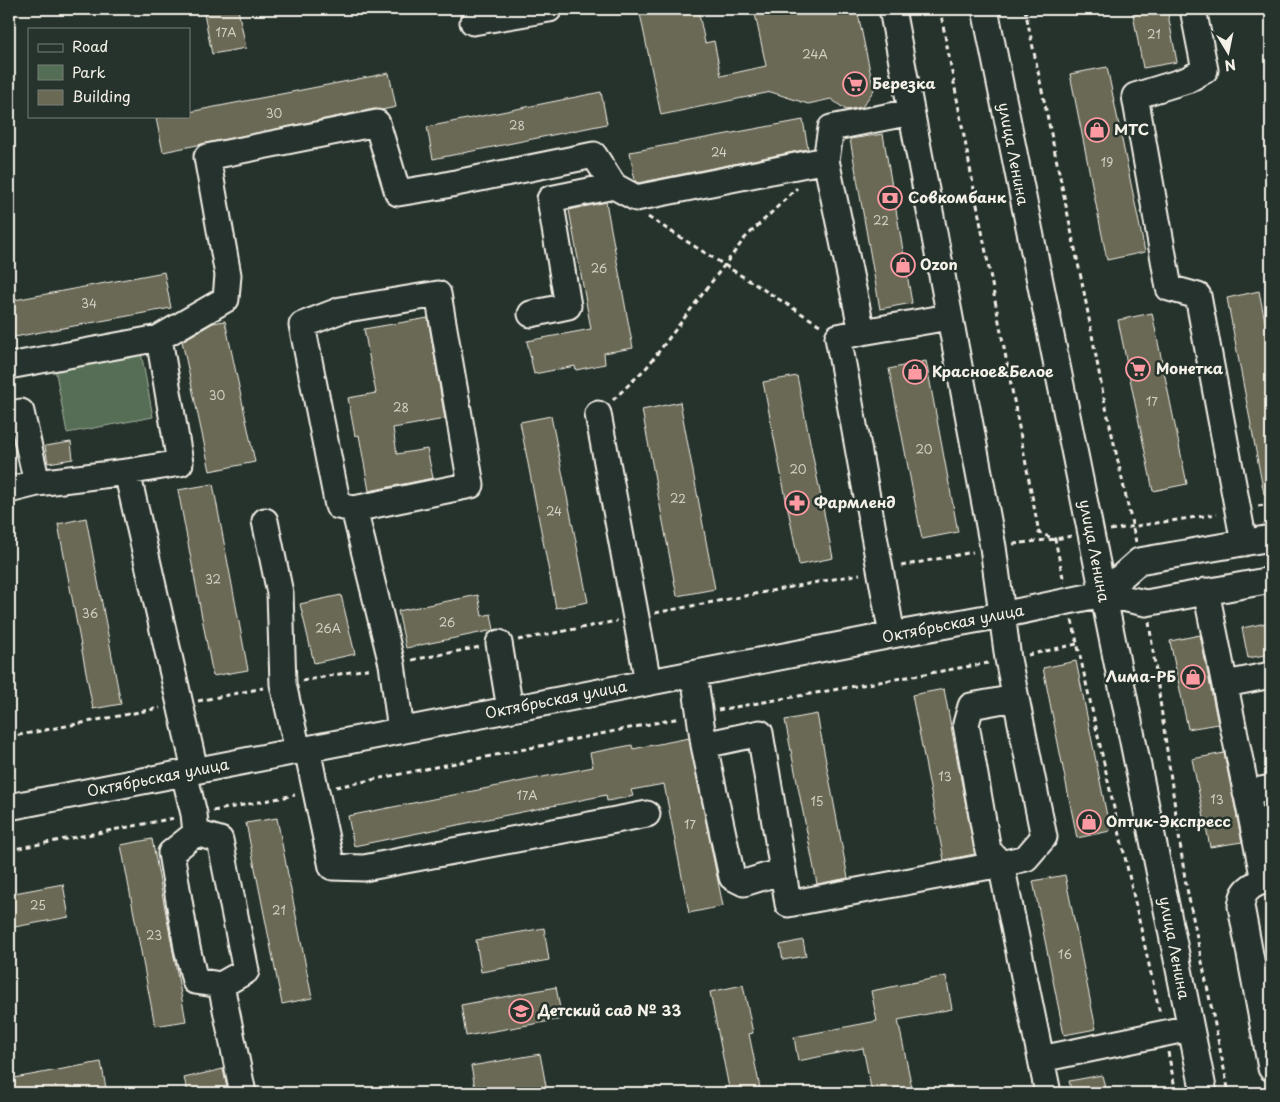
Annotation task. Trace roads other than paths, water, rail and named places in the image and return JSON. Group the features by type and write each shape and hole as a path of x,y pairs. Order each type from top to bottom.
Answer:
{"street":[{"path":"473,22 549,9"},
{"path":"704,745 760,732 788,904 1026,858 1044,837 1015,698 993,547 892,9"},
{"name":"улица Ленина","path":"985,9 1054,359 1091,532 1204,1093"},
{"path":"1193,9 1205,70 1187,80 1135,96 1169,288 1198,296 1244,543 1271,538"},
{"path":"862,332 826,160 831,128 911,112"},
{"path":"9,366 159,338 226,299 228,275 207,157 377,123 398,193 594,155 614,186 636,198 826,160"},
{"path":"531,314 568,306 550,199 614,186"},
{"path":"438,294 470,485 354,510 338,506 302,324 341,310 438,294"},
{"path":"892,635 838,337 950,317"},
{"path":"9,490 37,483 180,463 159,338"},
{"path":"9,415 21,412 37,483"},
{"path":"598,414 648,682"},
{"path":"126,472 189,772 195,824 171,852 187,948 196,981 220,985 246,971 220,840 195,824"},
{"path":"354,510 392,664 401,730"},
{"path":"265,521 280,593 283,684 316,791 332,867 364,868 647,814"},
{"name":"Октябрьская улица","path":"1102,594 1140,561 1244,543"},
{"name":"Октябрьская улица","path":"9,806 1002,615 1102,594 1146,603 1271,580"},
{"path":"1206,591 1226,684 1246,793 1268,880 1251,887 1244,894 1241,906 1271,1068"},
{"path":"499,643 510,709"},
{"path":"694,674 704,745 732,877 744,883 783,871"},
{"path":"1226,684 1271,675"},
{"path":"1015,698 971,706 966,724 988,850 1001,864 1048,1093"},
{"path":"1246,793 1271,788"},
{"path":"220,985 243,1093"},
{"path":"1041,1058 1190,1028"}],"place":[{"name":"Березка","path":"855,84"},
{"name":"МТС","path":"1097,130"},
{"name":"Совкомбанк","path":"890,198"},
{"name":"Ozon","path":"903,265"},
{"name":"Монетка","path":"1138,369"},
{"name":"Красное&Белое","path":"915,372"},
{"name":"Фармленд","path":"797,503"},
{"name":"Лима-РБ","path":"1193,677"},
{"name":"Оптик-Экспресс","path":"1089,822"},
{"name":"Детский сад № 33","path":"521,1011"}]}
